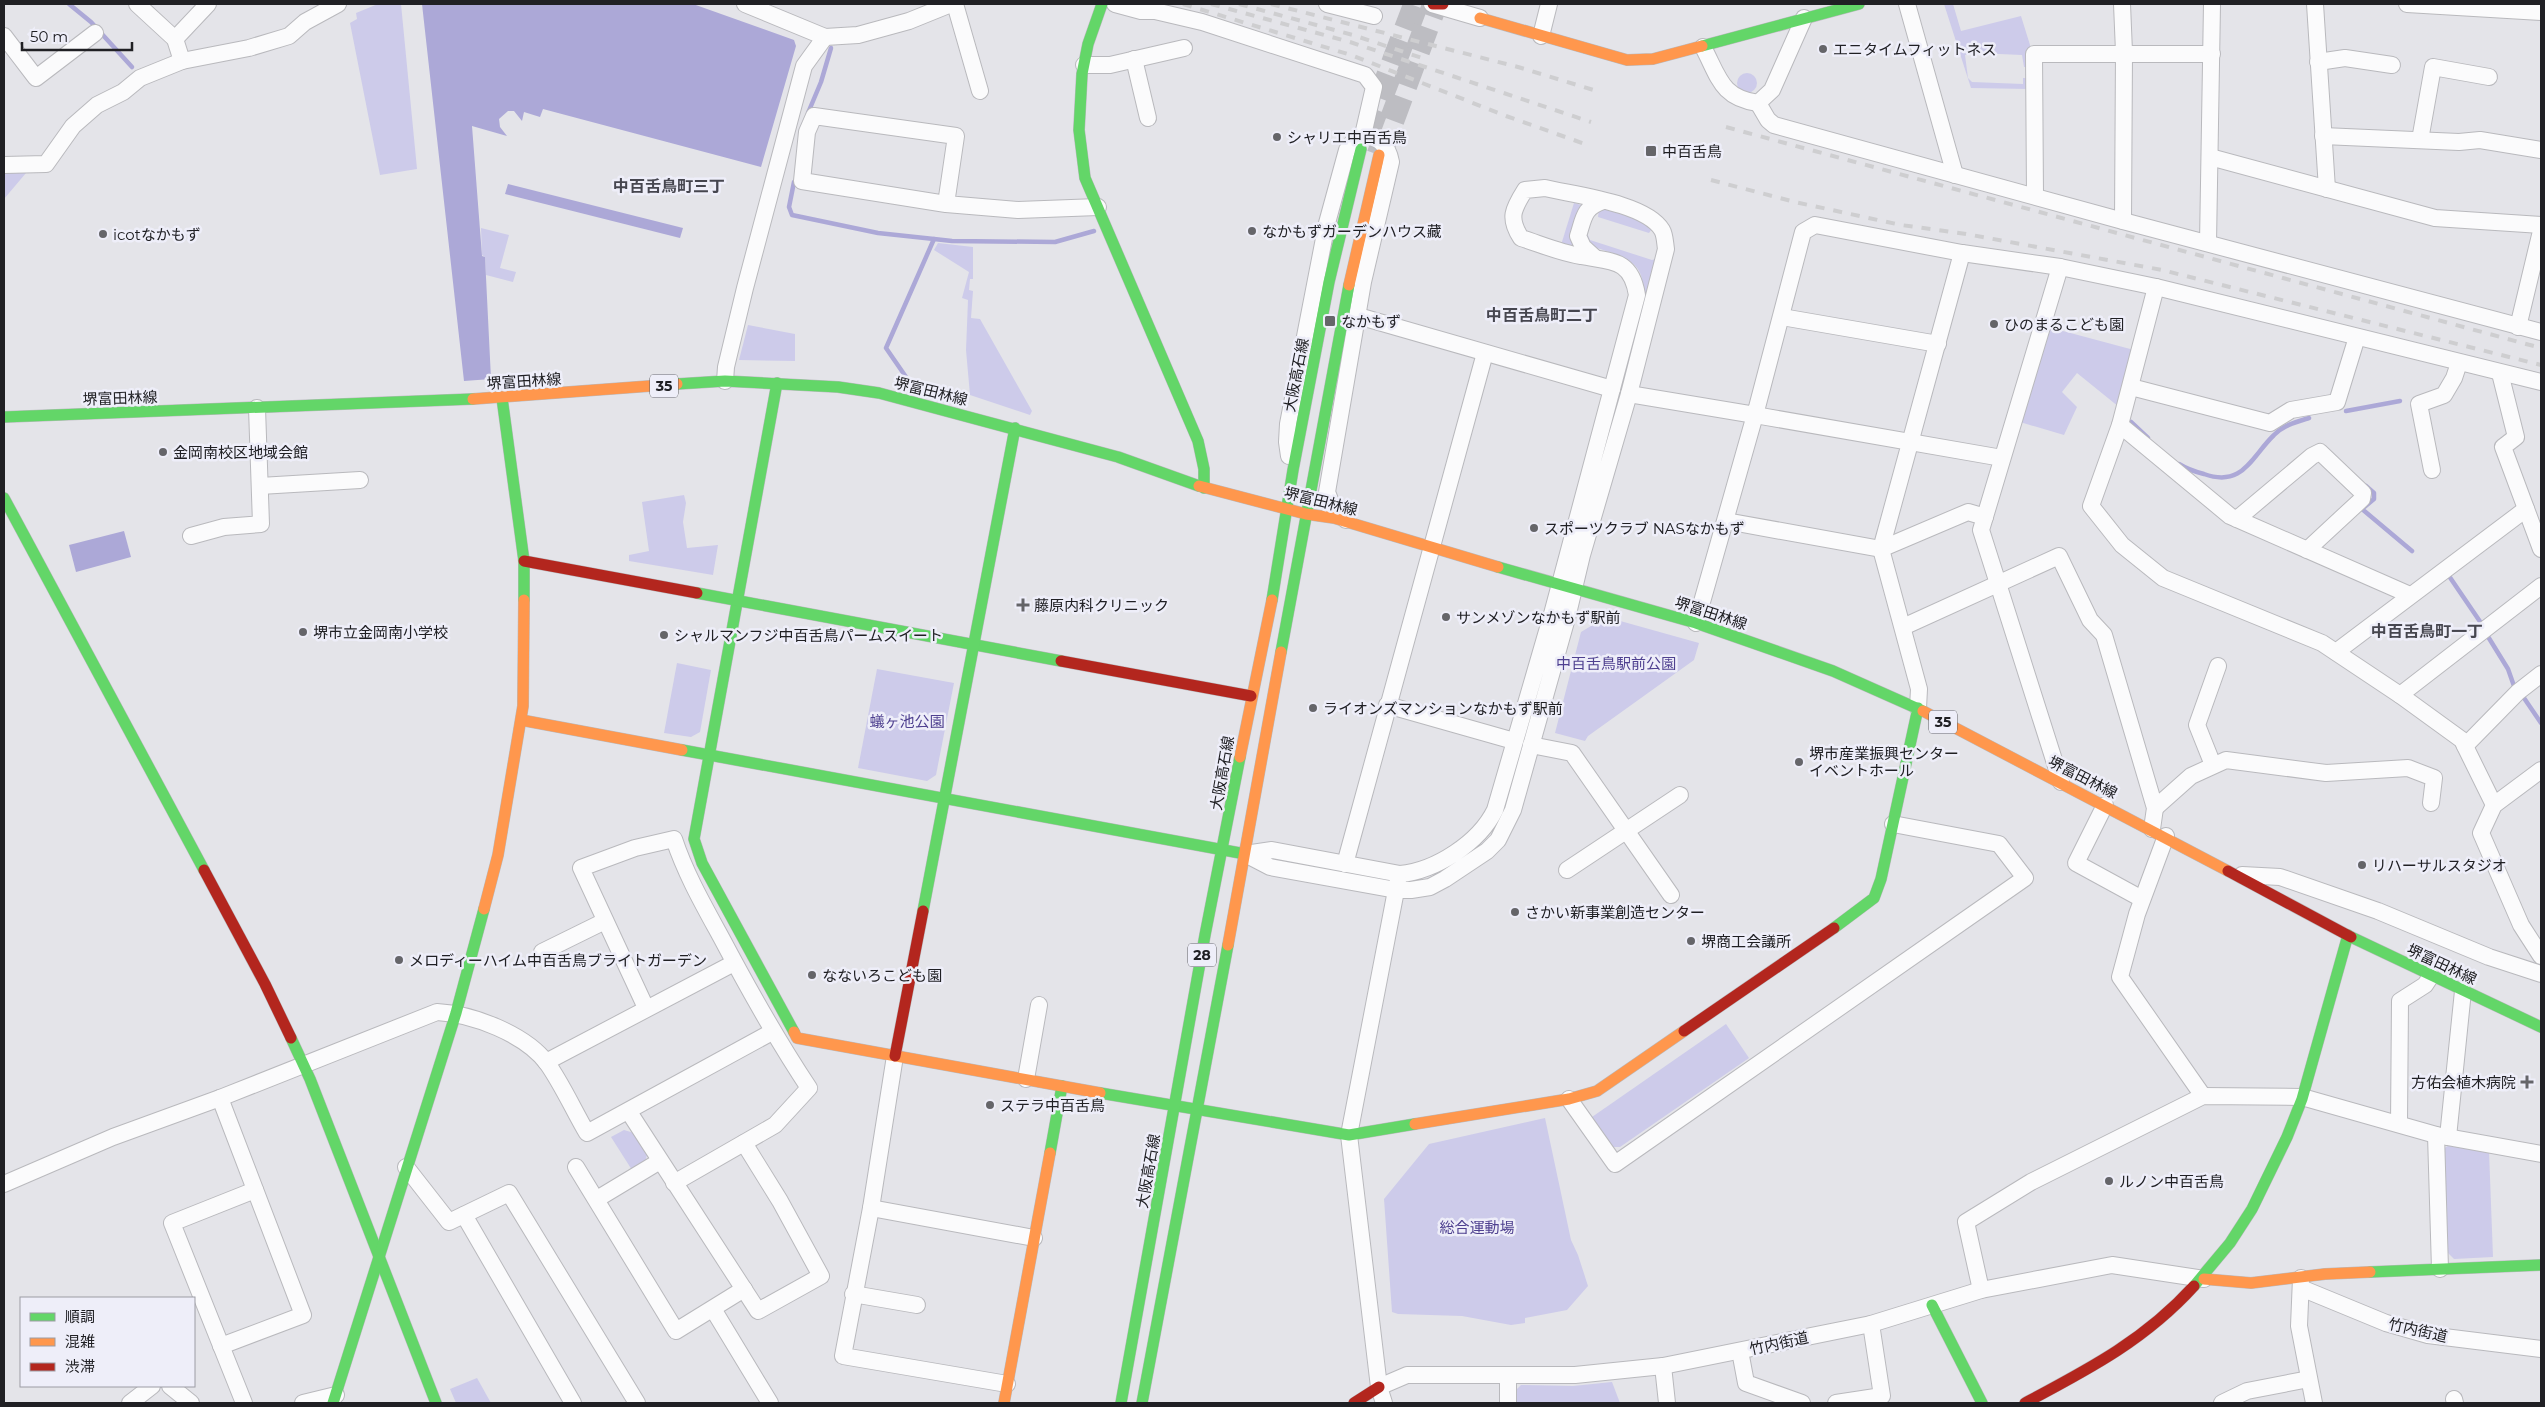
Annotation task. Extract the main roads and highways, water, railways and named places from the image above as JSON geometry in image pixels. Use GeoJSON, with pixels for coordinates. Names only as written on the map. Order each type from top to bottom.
{"type":"FeatureCollection","features":[{"type":"Feature","properties":{"kind":"waterway"},"geometry":{"type":"LineString","coordinates":[[69,4],[91,22],[132,67]]}},
{"type":"Feature","properties":{"kind":"waterway"},"geometry":{"type":"LineString","coordinates":[[808,113],[821,82],[831,48]]}},
{"type":"Feature","properties":{"kind":"waterway"},"geometry":{"type":"LineString","coordinates":[[794,182],[789,207],[792,215],[878,233],[934,239],[886,348],[906,377]]}},
{"type":"Feature","properties":{"kind":"waterway"},"geometry":{"type":"LineString","coordinates":[[934,239],[952,241],[1055,242],[1094,231]]}},
{"type":"Feature","properties":{"kind":"waterway"},"geometry":{"type":"LineString","coordinates":[[2346,411],[2400,401]]}},
{"type":"Feature","properties":{"kind":"waterway"},"geometry":{"type":"LineString","coordinates":[[2179,464],[2188,469],[2217,477],[2228,477],[2237,474],[2252,461],[2278,432],[2290,424],[2309,418]]}},
{"type":"Feature","properties":{"kind":"waterway"},"geometry":{"type":"LineString","coordinates":[[2131,422],[2148,438]]}},
{"type":"Feature","properties":{"kind":"waterway"},"geometry":{"type":"LineString","coordinates":[[2366,486],[2374,493],[2374,499],[2362,509],[2412,551]]}},
{"type":"Feature","properties":{"kind":"waterway"},"geometry":{"type":"LineString","coordinates":[[2449,576],[2481,623]]}},
{"type":"Feature","properties":{"kind":"waterway"},"geometry":{"type":"LineString","coordinates":[[2487,635],[2508,669],[2514,686]]}},
{"type":"Feature","properties":{"kind":"waterway"},"geometry":{"type":"LineString","coordinates":[[2524,698],[2541,723]]}},
{"type":"Feature","properties":{"kind":"tunnel"},"geometry":{"type":"LineString","coordinates":[[1367,133],[1416,4]]}},
{"type":"Feature","properties":{"kind":"tunnel"},"geometry":{"type":"LineString","coordinates":[[1379,155],[1435,4]]}},
{"type":"Feature","properties":{"kind":"railway"},"geometry":{"type":"LineString","coordinates":[[1183,4],[1351,55],[1506,116],[1585,144]]}},
{"type":"Feature","properties":{"kind":"railway"},"geometry":{"type":"LineString","coordinates":[[1211,4],[1350,42],[1591,122]]}},
{"type":"Feature","properties":{"kind":"railway"},"geometry":{"type":"LineString","coordinates":[[1239,4],[1353,35],[1428,60]]}},
{"type":"Feature","properties":{"kind":"railway"},"geometry":{"type":"LineString","coordinates":[[1271,4],[1518,67],[1600,92]]}},
{"type":"Feature","properties":{"kind":"railway"},"geometry":{"type":"LineString","coordinates":[[1726,127],[2541,348]]}},
{"type":"Feature","properties":{"kind":"railway"},"geometry":{"type":"LineString","coordinates":[[1711,180],[1795,202],[1901,225],[1966,234],[2162,270],[2541,365]]}},
{"type":"Feature","properties":{"kind":"place","name":"エニタイムフィットネス"},"geometry":{"type":"Point","coordinates":[1823,49]}},
{"type":"Feature","properties":{"kind":"place","name":"シャリエ中百舌鳥"},"geometry":{"type":"Point","coordinates":[1277,137]}},
{"type":"Feature","properties":{"kind":"place","name":"中百舌鳥"},"geometry":{"type":"Point","coordinates":[1651,151]}},
{"type":"Feature","properties":{"kind":"place","name":"なかもずガーデンハウス藏"},"geometry":{"type":"Point","coordinates":[1252,231]}},
{"type":"Feature","properties":{"kind":"place","name":"icotなかもず"},"geometry":{"type":"Point","coordinates":[103,234]}},
{"type":"Feature","properties":{"kind":"place","name":"なかもず"},"geometry":{"type":"Point","coordinates":[1330,321]}},
{"type":"Feature","properties":{"kind":"place","name":"ひのまるこども園"},"geometry":{"type":"Point","coordinates":[1994,324]}},
{"type":"Feature","properties":{"kind":"place","name":"金岡南校区地域会館"},"geometry":{"type":"Point","coordinates":[163,452]}},
{"type":"Feature","properties":{"kind":"place","name":"スポーツクラブ NASなかもず"},"geometry":{"type":"Point","coordinates":[1534,528]}},
{"type":"Feature","properties":{"kind":"place","name":"藤原内科クリニック"},"geometry":{"type":"Point","coordinates":[1023,605]}},
{"type":"Feature","properties":{"kind":"place","name":"サンメゾンなかもず駅前"},"geometry":{"type":"Point","coordinates":[1446,617]}},
{"type":"Feature","properties":{"kind":"place","name":"堺市立金岡南小学校"},"geometry":{"type":"Point","coordinates":[303,632]}},
{"type":"Feature","properties":{"kind":"place","name":"シャルマンフジ中百舌鳥パームスイート"},"geometry":{"type":"Point","coordinates":[664,635]}},
{"type":"Feature","properties":{"kind":"place","name":"ライオンズマンションなかもず駅前"},"geometry":{"type":"Point","coordinates":[1313,708]}},
{"type":"Feature","properties":{"kind":"place","name":"堺市産業振興センター イベントホール"},"geometry":{"type":"Point","coordinates":[1799,762]}},
{"type":"Feature","properties":{"kind":"place","name":"リハーサルスタジオ"},"geometry":{"type":"Point","coordinates":[2362,865]}},
{"type":"Feature","properties":{"kind":"place","name":"さかい新事業創造センター"},"geometry":{"type":"Point","coordinates":[1515,912]}},
{"type":"Feature","properties":{"kind":"place","name":"堺商工会議所"},"geometry":{"type":"Point","coordinates":[1691,941]}},
{"type":"Feature","properties":{"kind":"place","name":"メロディーハイム中百舌鳥ブライトガーデン"},"geometry":{"type":"Point","coordinates":[399,960]}},
{"type":"Feature","properties":{"kind":"place","name":"なないろこども園"},"geometry":{"type":"Point","coordinates":[812,975]}},
{"type":"Feature","properties":{"kind":"place","name":"方佑会植木病院"},"geometry":{"type":"Point","coordinates":[2527,1082]}},
{"type":"Feature","properties":{"kind":"place","name":"ステラ中百舌鳥"},"geometry":{"type":"Point","coordinates":[990,1105]}},
{"type":"Feature","properties":{"kind":"place","name":"ルノン中百舌鳥"},"geometry":{"type":"Point","coordinates":[2109,1181]}},
{"type":"Feature","properties":{"kind":"district","name":"中百舌鳥町三丁"},"geometry":{"type":"Point","coordinates":[669,186]}},
{"type":"Feature","properties":{"kind":"district","name":"中百舌鳥町二丁"},"geometry":{"type":"Point","coordinates":[1542,315]}},
{"type":"Feature","properties":{"kind":"district","name":"中百舌鳥町一丁"},"geometry":{"type":"Point","coordinates":[2427,631]}},
{"type":"Feature","properties":{"kind":"park label","name":"中百舌鳥駅前公園"},"geometry":{"type":"Point","coordinates":[1616,663]}},
{"type":"Feature","properties":{"kind":"park label","name":"蟻ヶ池公園"},"geometry":{"type":"Point","coordinates":[907,721]}},
{"type":"Feature","properties":{"kind":"park label","name":"総合運動場"},"geometry":{"type":"Point","coordinates":[1477,1227]}}]}
